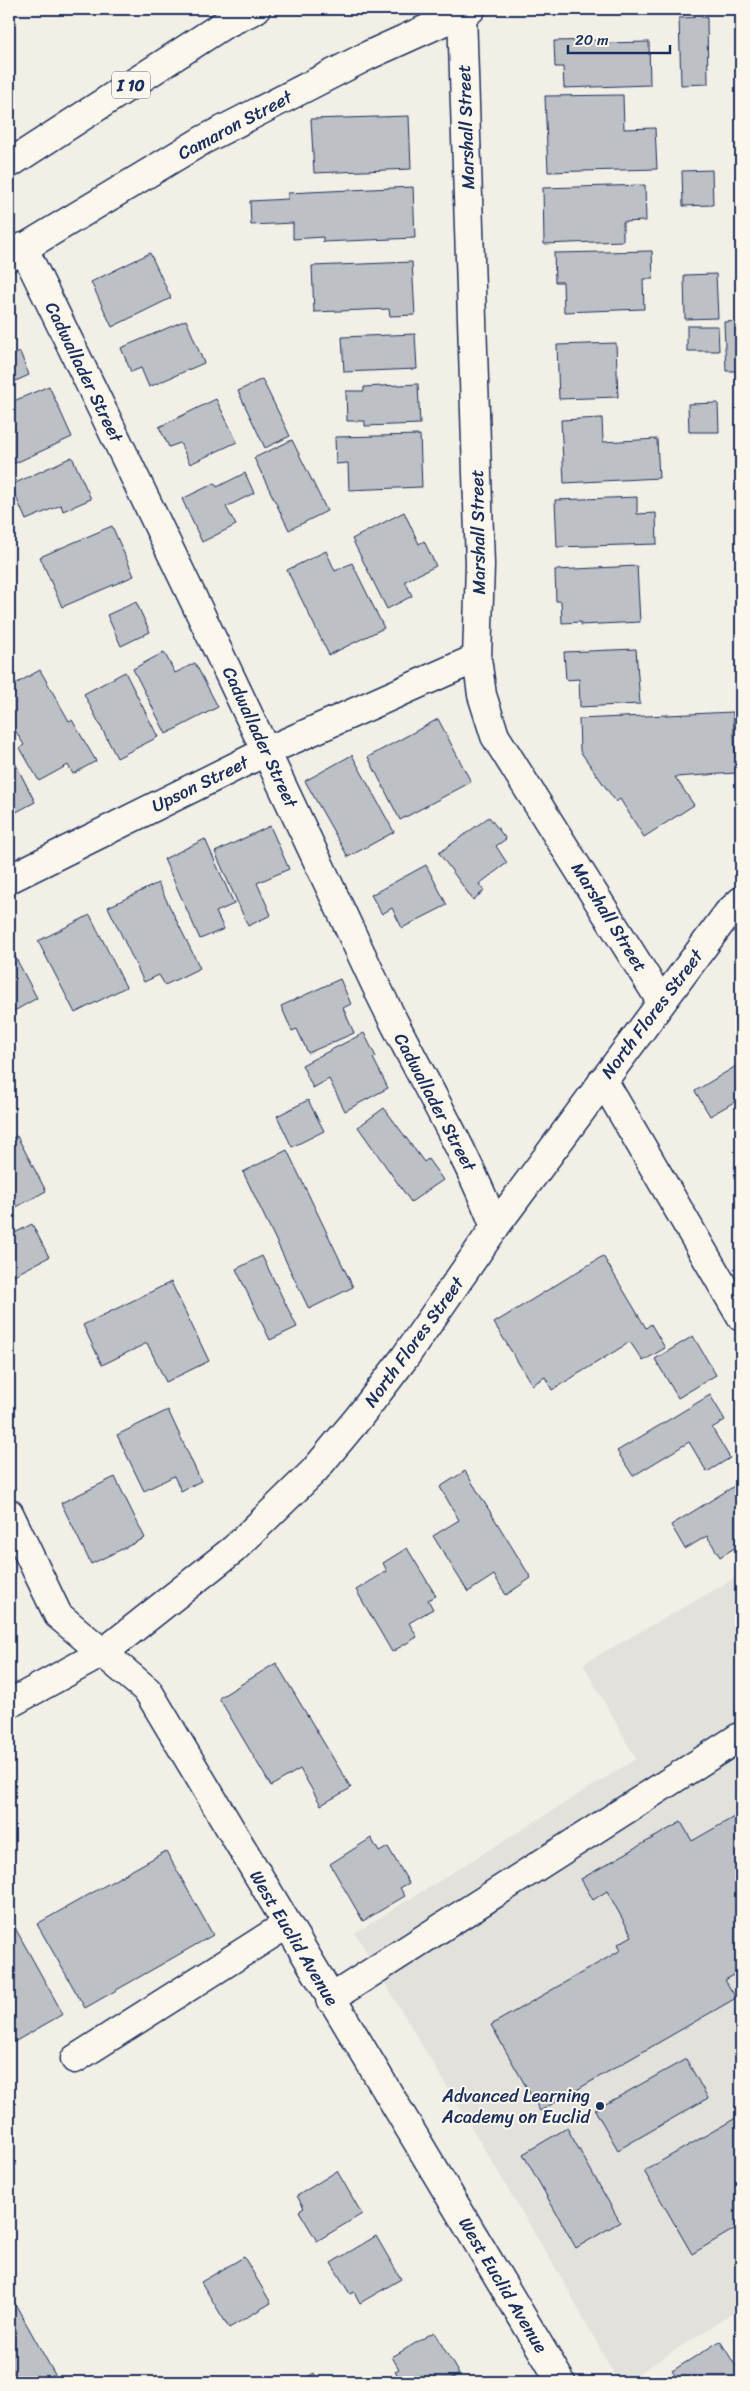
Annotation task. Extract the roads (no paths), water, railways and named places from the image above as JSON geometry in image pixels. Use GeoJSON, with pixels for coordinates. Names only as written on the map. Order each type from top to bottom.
{"type":"FeatureCollection","features":[{"type":"Feature","properties":{"kind":"main road","name":"I 10"},"geometry":{"type":"LineString","coordinates":[[9,164],[223,25],[256,9]]}},
{"type":"Feature","properties":{"kind":"main road","name":"Camaron Street"},"geometry":{"type":"LineString","coordinates":[[16,252],[203,140],[369,55],[466,11]]}},
{"type":"Feature","properties":{"kind":"main road","name":"Marshall Street"},"geometry":{"type":"LineString","coordinates":[[466,11],[480,565],[477,658],[482,695],[495,736],[661,1001]]}},
{"type":"Feature","properties":{"kind":"main road","name":"Cadwallader Street"},"geometry":{"type":"LineString","coordinates":[[16,252],[268,751],[396,1028],[478,1183],[495,1227]]}},
{"type":"Feature","properties":{"kind":"main road","name":"Upson Street"},"geometry":{"type":"LineString","coordinates":[[9,879],[268,751],[477,658]]}},
{"type":"Feature","properties":{"kind":"main road","name":"North Flores Street"},"geometry":{"type":"LineString","coordinates":[[9,1704],[104,1652],[234,1549],[314,1471],[359,1417],[399,1364],[495,1227],[661,1001],[728,914],[741,901]]}},
{"type":"Feature","properties":{"kind":"main road"},"geometry":{"type":"LineString","coordinates":[[603,1080],[741,1317]]}},
{"type":"Feature","properties":{"kind":"main road","name":"West Euclid Avenue"},"geometry":{"type":"LineString","coordinates":[[9,1514],[58,1615],[148,1690],[330,1999],[561,2382]]}},
{"type":"Feature","properties":{"kind":"main road"},"geometry":{"type":"LineString","coordinates":[[330,1999],[741,1736]]}},
{"type":"Feature","properties":{"kind":"main road"},"geometry":{"type":"LineString","coordinates":[[75,2059],[286,1925]]}},
{"type":"Feature","properties":{"kind":"place","name":"Advanced Learning Academy on Euclid"},"geometry":{"type":"Point","coordinates":[600,2106]}}]}
